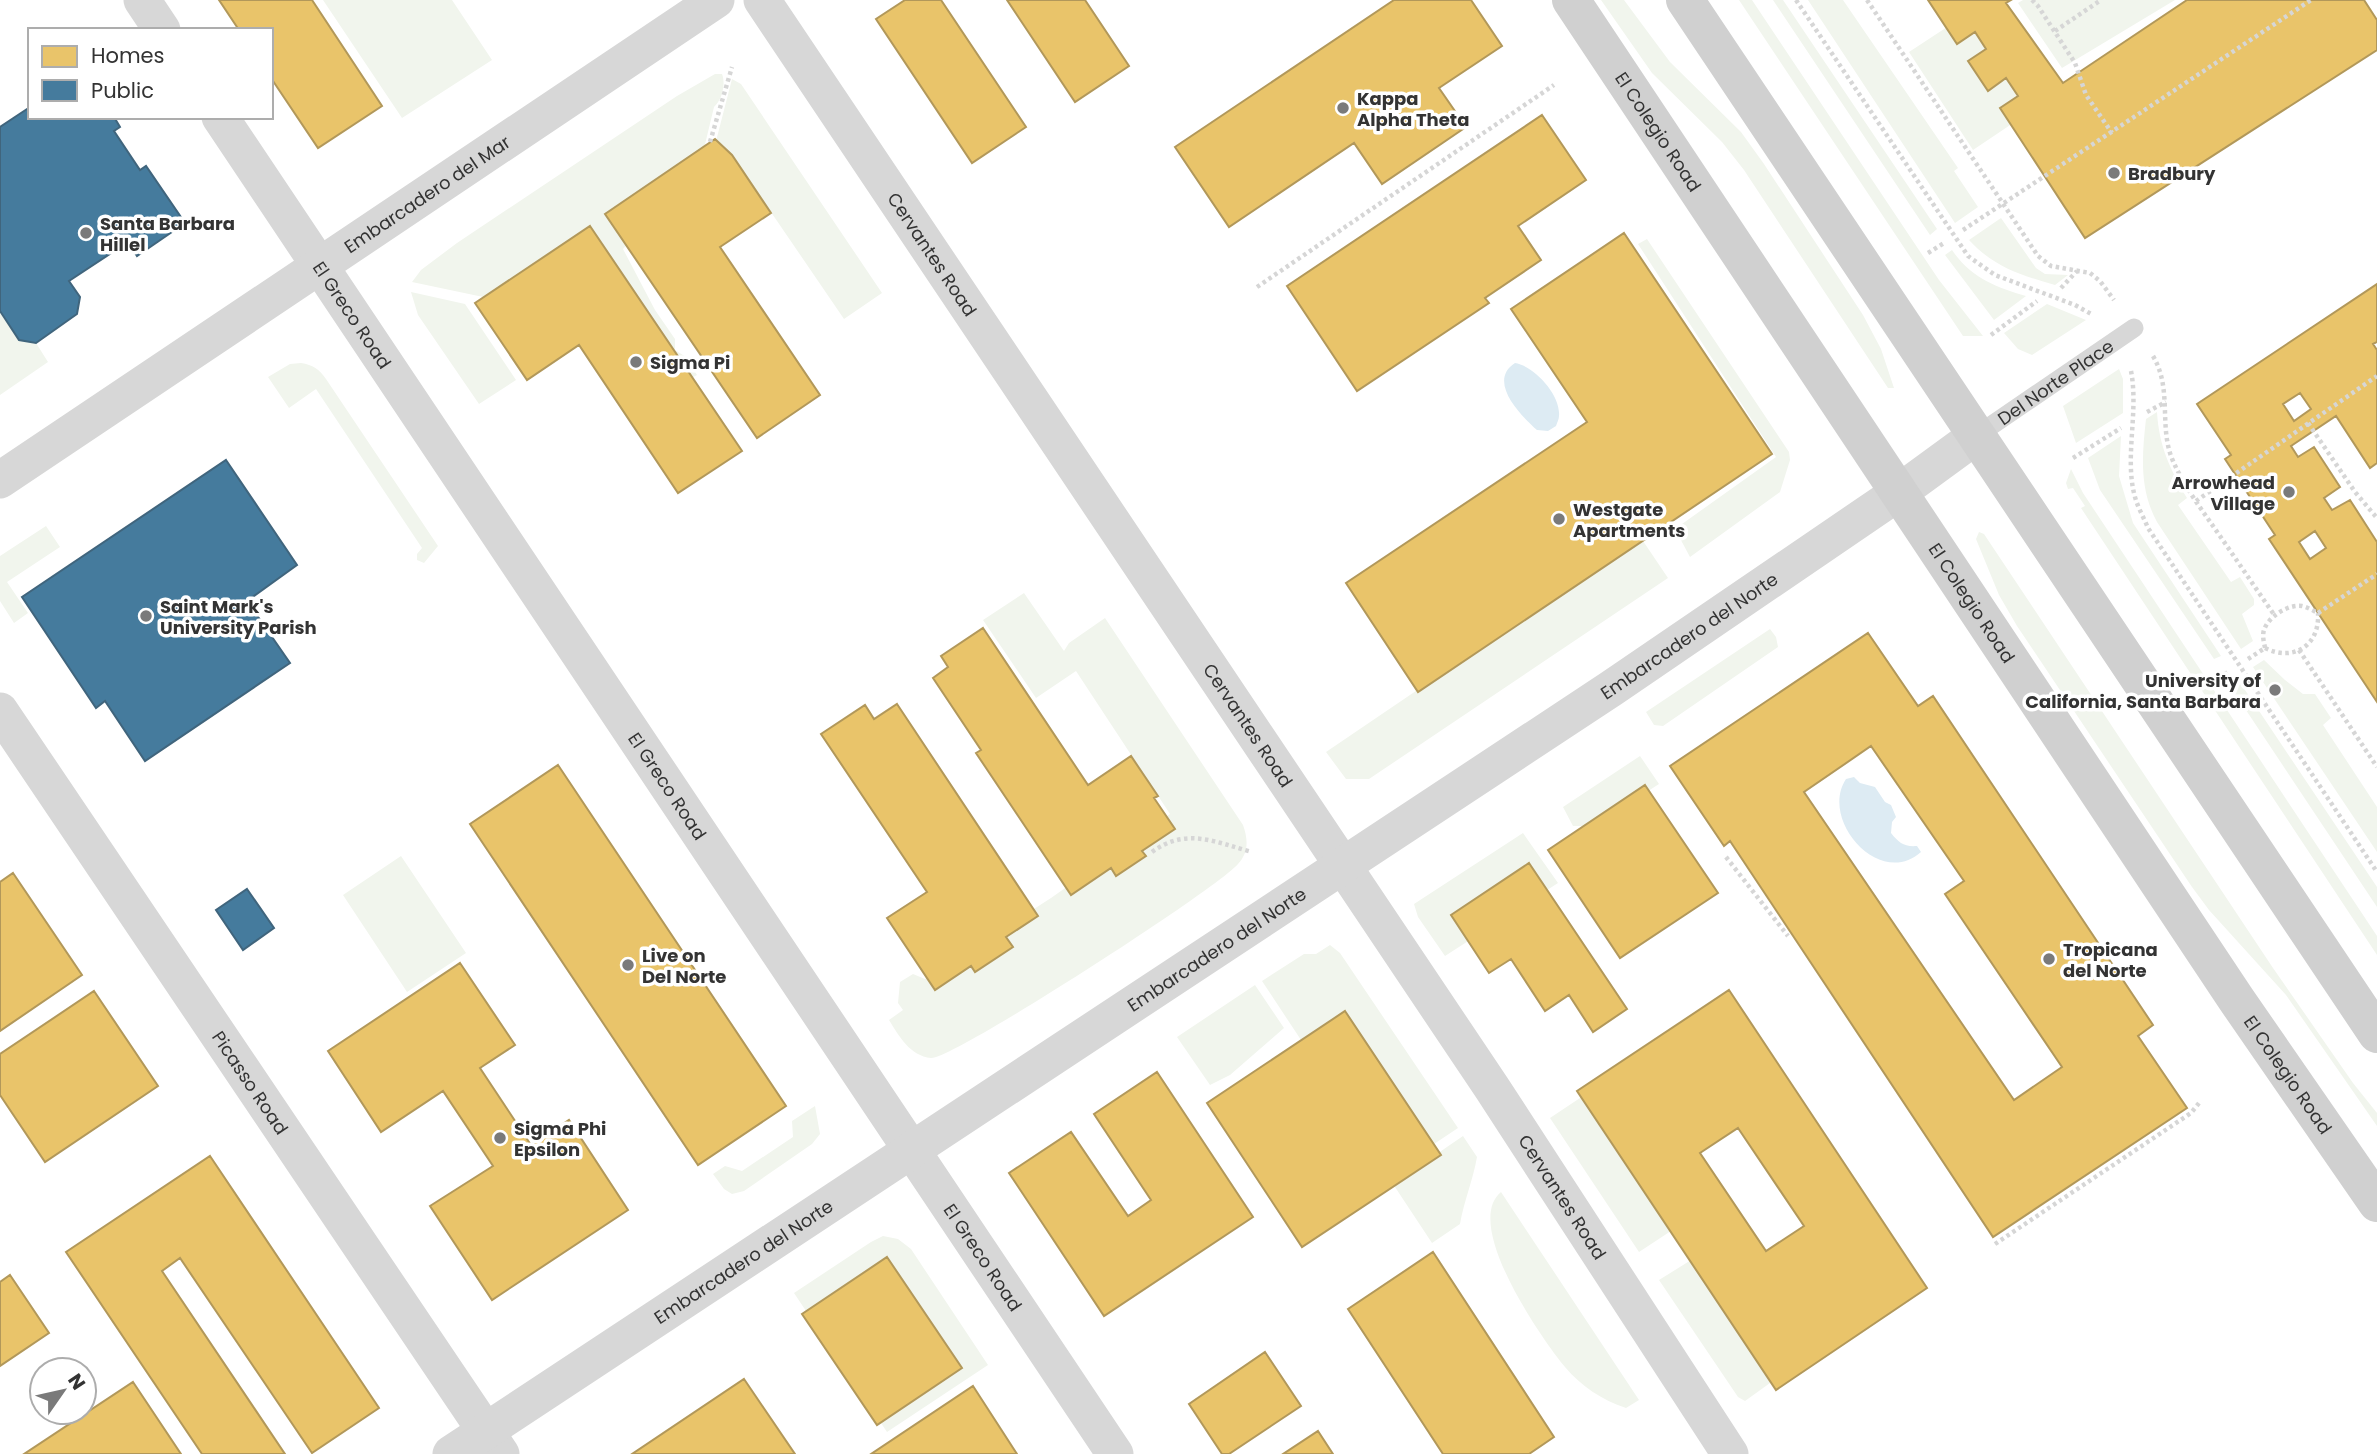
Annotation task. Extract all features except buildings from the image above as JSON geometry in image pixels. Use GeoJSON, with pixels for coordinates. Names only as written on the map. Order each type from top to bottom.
{"type":"FeatureCollection","features":[{"type":"Feature","properties":{"kind":"main road","name":"El Colegio Road"},"geometry":{"type":"LineString","coordinates":[[1571,0],[1898,493],[2377,1203]]}},
{"type":"Feature","properties":{"kind":"main road"},"geometry":{"type":"LineString","coordinates":[[1685,0],[2377,1034]]}},
{"type":"Feature","properties":{"kind":"street"},"geometry":{"type":"LineString","coordinates":[[142,0],[161,28]]}},
{"type":"Feature","properties":{"kind":"street","name":"Embarcadero del Mar"},"geometry":{"type":"LineString","coordinates":[[0,480],[716,0]]}},
{"type":"Feature","properties":{"kind":"street","name":"Cervantes Road"},"geometry":{"type":"LineString","coordinates":[[762,0],[1492,1088],[1730,1454]]}},
{"type":"Feature","properties":{"kind":"street","name":"El Greco Road"},"geometry":{"type":"LineString","coordinates":[[221,119],[1115,1454]]}},
{"type":"Feature","properties":{"kind":"street","name":"Embarcadero del Norte"},"geometry":{"type":"LineString","coordinates":[[451,1454],[493,1442],[911,1152],[1612,688],[1898,493],[1976,436]]}},
{"type":"Feature","properties":{"kind":"street","name":"Picasso Road"},"geometry":{"type":"LineString","coordinates":[[0,711],[493,1442]]}},
{"type":"Feature","properties":{"kind":"lane","name":"Del Norte Place"},"geometry":{"type":"LineString","coordinates":[[1976,436],[2134,328]]}},
{"type":"Feature","properties":{"kind":"path"},"geometry":{"type":"LineString","coordinates":[[1796,0],[1968,256],[1995,275],[2093,314],[2115,340],[2132,372],[2135,419],[2132,469],[2135,497],[2148,528],[2377,872]]}},
{"type":"Feature","properties":{"kind":"path"},"geometry":{"type":"LineString","coordinates":[[2032,0],[2075,63],[2087,95],[2112,133]]}},
{"type":"Feature","properties":{"kind":"path"},"geometry":{"type":"LineString","coordinates":[[2055,31],[2101,0]]}},
{"type":"Feature","properties":{"kind":"path"},"geometry":{"type":"LineString","coordinates":[[1963,230],[2311,0]]}},
{"type":"Feature","properties":{"kind":"path"},"geometry":{"type":"LineString","coordinates":[[1870,1],[2038,256],[2051,266],[2090,273],[2100,281],[2114,300]]}},
{"type":"Feature","properties":{"kind":"path"},"geometry":{"type":"LineString","coordinates":[[710,142],[732,67]]}},
{"type":"Feature","properties":{"kind":"path"},"geometry":{"type":"LineString","coordinates":[[1257,287],[1553,85]]}},
{"type":"Feature","properties":{"kind":"path"},"geometry":{"type":"LineString","coordinates":[[1928,253],[1944,243]]}},
{"type":"Feature","properties":{"kind":"path"},"geometry":{"type":"LineString","coordinates":[[2061,288],[2077,271]]}},
{"type":"Feature","properties":{"kind":"path"},"geometry":{"type":"LineString","coordinates":[[1991,335],[2037,302]]}},
{"type":"Feature","properties":{"kind":"path"},"geometry":{"type":"LineString","coordinates":[[2149,351],[2158,366],[2165,392],[2167,441],[2173,461],[2196,501],[2275,616]]}},
{"type":"Feature","properties":{"kind":"path"},"geometry":{"type":"LineString","coordinates":[[2196,501],[2377,376]]}},
{"type":"Feature","properties":{"kind":"path"},"geometry":{"type":"LineString","coordinates":[[2147,412],[2166,402]]}},
{"type":"Feature","properties":{"kind":"path"},"geometry":{"type":"LineString","coordinates":[[2308,422],[2355,492],[2377,518]]}},
{"type":"Feature","properties":{"kind":"path"},"geometry":{"type":"LineString","coordinates":[[2073,458],[2121,428]]}},
{"type":"Feature","properties":{"kind":"path"},"geometry":{"type":"LineString","coordinates":[[2318,614],[2377,574]]}},
{"type":"Feature","properties":{"kind":"path"},"geometry":{"type":"LineString","coordinates":[[2265,648],[2262,635],[2265,626],[2275,616],[2287,609],[2302,606],[2318,614]]}},
{"type":"Feature","properties":{"kind":"path"},"geometry":{"type":"LineString","coordinates":[[2265,648],[2284,654],[2299,650],[2314,639],[2319,628],[2318,614]]}},
{"type":"Feature","properties":{"kind":"path"},"geometry":{"type":"LineString","coordinates":[[2248,659],[2265,648]]}},
{"type":"Feature","properties":{"kind":"path"},"geometry":{"type":"LineString","coordinates":[[2299,650],[2377,767]]}},
{"type":"Feature","properties":{"kind":"path"},"geometry":{"type":"LineString","coordinates":[[2213,682],[2228,672]]}},
{"type":"Feature","properties":{"kind":"path"},"geometry":{"type":"LineString","coordinates":[[1152,852],[1166,843],[1188,837],[1252,852]]}},
{"type":"Feature","properties":{"kind":"path"},"geometry":{"type":"LineString","coordinates":[[1726,857],[1788,936]]}},
{"type":"Feature","properties":{"kind":"path"},"geometry":{"type":"LineString","coordinates":[[1995,1244],[2191,1113],[2199,1103]]}},
{"type":"Feature","properties":{"kind":"shaded area"},"geometry":{"type":"Polygon","coordinates":[[[323,0],[452,0],[492,60],[402,118],[323,0]]]}},
{"type":"Feature","properties":{"kind":"shaded area"},"geometry":{"type":"Polygon","coordinates":[[[1601,0],[1624,0],[1670,62],[1741,132],[1863,315],[1881,349],[1894,388],[1888,388],[1744,170],[1722,142],[1652,73],[1601,0]]]}},
{"type":"Feature","properties":{"kind":"shaded area"},"geometry":{"type":"Polygon","coordinates":[[[1739,0],[1752,0],[1939,280],[1983,336],[1963,336],[1739,0]]]}},
{"type":"Feature","properties":{"kind":"shaded area"},"geometry":{"type":"Polygon","coordinates":[[[1773,0],[1783,0],[1937,229],[1930,235],[1773,0]]]}},
{"type":"Feature","properties":{"kind":"shaded area"},"geometry":{"type":"Polygon","coordinates":[[[1808,0],[1843,0],[1958,168],[1954,171],[1978,207],[1955,223],[1808,0]]]}},
{"type":"Feature","properties":{"kind":"shaded area"},"geometry":{"type":"Polygon","coordinates":[[[2023,0],[2175,0],[2062,68],[2018,3],[2023,0]]]}},
{"type":"Feature","properties":{"kind":"shaded area"},"geometry":{"type":"Polygon","coordinates":[[[1970,12],[2034,109],[1973,150],[1909,52],[1970,12]]]}},
{"type":"Feature","properties":{"kind":"shaded area"},"geometry":{"type":"Polygon","coordinates":[[[715,74],[722,74],[723,87],[714,107],[701,161],[623,249],[655,310],[675,339],[675,350],[686,357],[697,375],[679,385],[488,298],[412,282],[421,270],[457,243],[677,96],[715,74]]]}},
{"type":"Feature","properties":{"kind":"shaded area"},"geometry":{"type":"Polygon","coordinates":[[[732,79],[741,84],[882,293],[844,319],[732,155],[715,145],[732,79]]]}},
{"type":"Feature","properties":{"kind":"shaded area"},"geometry":{"type":"Polygon","coordinates":[[[2001,218],[2036,268],[2045,274],[2068,275],[2055,285],[2030,278],[1988,257],[1969,240],[2001,218]]]}},
{"type":"Feature","properties":{"kind":"shaded area"},"geometry":{"type":"Polygon","coordinates":[[[1647,239],[1789,452],[1790,460],[1780,492],[1690,557],[1675,529],[1776,457],[1638,244],[1647,239]]]}},
{"type":"Feature","properties":{"kind":"shaded area"},"geometry":{"type":"Polygon","coordinates":[[[1952,250],[1967,267],[1985,280],[2026,296],[1994,320],[1945,255],[1952,250]]]}},
{"type":"Feature","properties":{"kind":"shaded area"},"geometry":{"type":"Polygon","coordinates":[[[411,292],[465,304],[516,380],[479,404],[418,315],[411,292]]]}},
{"type":"Feature","properties":{"kind":"shaded area"},"geometry":{"type":"Polygon","coordinates":[[[2047,304],[2086,320],[2032,355],[2018,349],[2004,333],[2047,304]]]}},
{"type":"Feature","properties":{"kind":"shaded area"},"geometry":{"type":"Polygon","coordinates":[[[0,311],[19,340],[36,343],[48,362],[0,395],[0,311]]]}},
{"type":"Feature","properties":{"kind":"shaded area"},"geometry":{"type":"Polygon","coordinates":[[[301,363],[315,368],[323,376],[438,546],[424,563],[417,560],[417,554],[422,548],[316,389],[289,408],[268,377],[290,364],[301,363]]]}},
{"type":"Feature","properties":{"kind":"shaded area"},"geometry":{"type":"Polygon","coordinates":[[[1515,363],[1538,376],[1556,399],[1559,418],[1556,426],[1548,431],[1537,430],[1509,398],[1504,379],[1507,370],[1515,363]]]}},
{"type":"Feature","properties":{"kind":"shaded area"},"geometry":{"type":"Polygon","coordinates":[[[2119,369],[2123,379],[2123,413],[2076,443],[2063,406],[2119,369]]]}},
{"type":"Feature","properties":{"kind":"shaded area"},"geometry":{"type":"Polygon","coordinates":[[[2157,412],[2166,457],[2187,498],[2178,505],[2231,582],[2240,577],[2254,599],[2254,605],[2242,614],[2253,641],[2241,649],[2151,510],[2143,472],[2143,446],[2146,419],[2157,412]]]}},
{"type":"Feature","properties":{"kind":"shaded area"},"geometry":{"type":"Polygon","coordinates":[[[2121,436],[2119,476],[2133,523],[2221,656],[2214,659],[2100,490],[2088,458],[2121,436]]]}},
{"type":"Feature","properties":{"kind":"shaded area"},"geometry":{"type":"Polygon","coordinates":[[[2071,469],[2083,493],[2377,936],[2377,955],[2081,508],[2085,506],[2073,488],[2068,489],[2066,483],[2071,469]]]}},
{"type":"Feature","properties":{"kind":"shaded area"},"geometry":{"type":"Polygon","coordinates":[[[46,526],[60,547],[7,582],[28,613],[14,623],[0,601],[0,556],[46,526]]]}},
{"type":"Feature","properties":{"kind":"shaded area"},"geometry":{"type":"Polygon","coordinates":[[[1979,532],[1984,534],[2273,968],[2377,1113],[2377,1126],[2286,995],[2209,910],[2192,887],[2017,626],[1999,595],[1976,539],[1979,532]]]}},
{"type":"Feature","properties":{"kind":"shaded area"},"geometry":{"type":"Polygon","coordinates":[[[1641,538],[1668,578],[1369,779],[1346,779],[1326,752],[1641,538]]]}},
{"type":"Feature","properties":{"kind":"shaded area"},"geometry":{"type":"Polygon","coordinates":[[[1024,593],[1064,651],[1069,643],[1105,618],[1243,825],[1247,840],[1246,850],[1238,864],[1220,880],[1137,937],[985,1032],[931,1058],[911,1049],[889,1020],[903,1010],[898,1003],[900,982],[913,974],[925,979],[1051,898],[1170,814],[1076,671],[1036,698],[983,620],[1024,593]]]}},
{"type":"Feature","properties":{"kind":"shaded area"},"geometry":{"type":"Polygon","coordinates":[[[1770,629],[1776,637],[1778,647],[1663,726],[1654,725],[1646,712],[1770,629]]]}},
{"type":"Feature","properties":{"kind":"shaded area"},"geometry":{"type":"Polygon","coordinates":[[[2264,660],[2303,694],[2315,694],[2331,718],[2323,725],[2377,807],[2377,852],[2253,667],[2264,660]]]}},
{"type":"Feature","properties":{"kind":"shaded area"},"geometry":{"type":"Polygon","coordinates":[[[2237,678],[2377,887],[2377,907],[2228,683],[2237,678]]]}},
{"type":"Feature","properties":{"kind":"shaded area"},"geometry":{"type":"Polygon","coordinates":[[[1640,756],[1659,784],[1594,826],[1573,826],[1563,807],[1640,756]]]}},
{"type":"Feature","properties":{"kind":"shaded area"},"geometry":{"type":"Polygon","coordinates":[[[1854,777],[1860,783],[1875,787],[1885,802],[1891,805],[1896,817],[1892,822],[1891,833],[1899,842],[1917,846],[1921,852],[1905,861],[1888,862],[1872,856],[1858,845],[1847,830],[1841,813],[1840,795],[1846,779],[1854,777]]]}},
{"type":"Feature","properties":{"kind":"shaded area"},"geometry":{"type":"Polygon","coordinates":[[[1523,833],[1558,883],[1445,956],[1418,917],[1414,904],[1523,833]]]}},
{"type":"Feature","properties":{"kind":"shaded area"},"geometry":{"type":"Polygon","coordinates":[[[401,856],[466,953],[407,992],[343,895],[401,856]]]}},
{"type":"Feature","properties":{"kind":"shaded area"},"geometry":{"type":"Polygon","coordinates":[[[1330,945],[1340,953],[1458,1128],[1431,1146],[1303,1043],[1262,981],[1304,954],[1316,954],[1330,945]]]}},
{"type":"Feature","properties":{"kind":"shaded area"},"geometry":{"type":"Polygon","coordinates":[[[1255,985],[1284,1028],[1230,1075],[1210,1085],[1177,1037],[1255,985]]]}},
{"type":"Feature","properties":{"kind":"shaded area"},"geometry":{"type":"Polygon","coordinates":[[[1586,1094],[1677,1227],[1639,1252],[1550,1118],[1586,1094]]]}},
{"type":"Feature","properties":{"kind":"shaded area"},"geometry":{"type":"Polygon","coordinates":[[[815,1106],[820,1134],[812,1144],[744,1191],[732,1194],[724,1189],[713,1174],[725,1166],[742,1171],[793,1137],[792,1121],[815,1106]]]}},
{"type":"Feature","properties":{"kind":"shaded area"},"geometry":{"type":"Polygon","coordinates":[[[1463,1136],[1477,1157],[1460,1224],[1432,1243],[1393,1184],[1463,1136]]]}},
{"type":"Feature","properties":{"kind":"shaded area"},"geometry":{"type":"Polygon","coordinates":[[[1501,1192],[1639,1400],[1626,1408],[1593,1392],[1565,1367],[1539,1332],[1509,1281],[1491,1229],[1492,1208],[1501,1192]]]}},
{"type":"Feature","properties":{"kind":"shaded area"},"geometry":{"type":"Polygon","coordinates":[[[883,1236],[898,1239],[911,1249],[988,1365],[887,1432],[794,1293],[883,1236]]]}},
{"type":"Feature","properties":{"kind":"shaded area"},"geometry":{"type":"Polygon","coordinates":[[[1696,1257],[1777,1378],[1745,1401],[1738,1397],[1659,1280],[1696,1257]]]}},
{"type":"Feature","properties":{"kind":"place","name":"Kappa Alpha Theta"},"geometry":{"type":"Point","coordinates":[1343,108]}},
{"type":"Feature","properties":{"kind":"place","name":"Bradbury"},"geometry":{"type":"Point","coordinates":[2114,173]}},
{"type":"Feature","properties":{"kind":"place","name":"Santa Barbara Hillel"},"geometry":{"type":"Point","coordinates":[86,233]}},
{"type":"Feature","properties":{"kind":"place","name":"Sigma Pi"},"geometry":{"type":"Point","coordinates":[636,362]}},
{"type":"Feature","properties":{"kind":"place","name":"Arrowhead Village"},"geometry":{"type":"Point","coordinates":[2289,492]}},
{"type":"Feature","properties":{"kind":"place","name":"Westgate Apartments"},"geometry":{"type":"Point","coordinates":[1559,519]}},
{"type":"Feature","properties":{"kind":"place","name":"Saint Mark's University Parish"},"geometry":{"type":"Point","coordinates":[146,616]}},
{"type":"Feature","properties":{"kind":"place","name":"University of California, Santa Barbara"},"geometry":{"type":"Point","coordinates":[2275,690]}},
{"type":"Feature","properties":{"kind":"place","name":"Tropicana del Norte"},"geometry":{"type":"Point","coordinates":[2049,959]}},
{"type":"Feature","properties":{"kind":"place","name":"Live on Del Norte"},"geometry":{"type":"Point","coordinates":[628,965]}},
{"type":"Feature","properties":{"kind":"place","name":"Sigma Phi Epsilon"},"geometry":{"type":"Point","coordinates":[500,1138]}}]}
